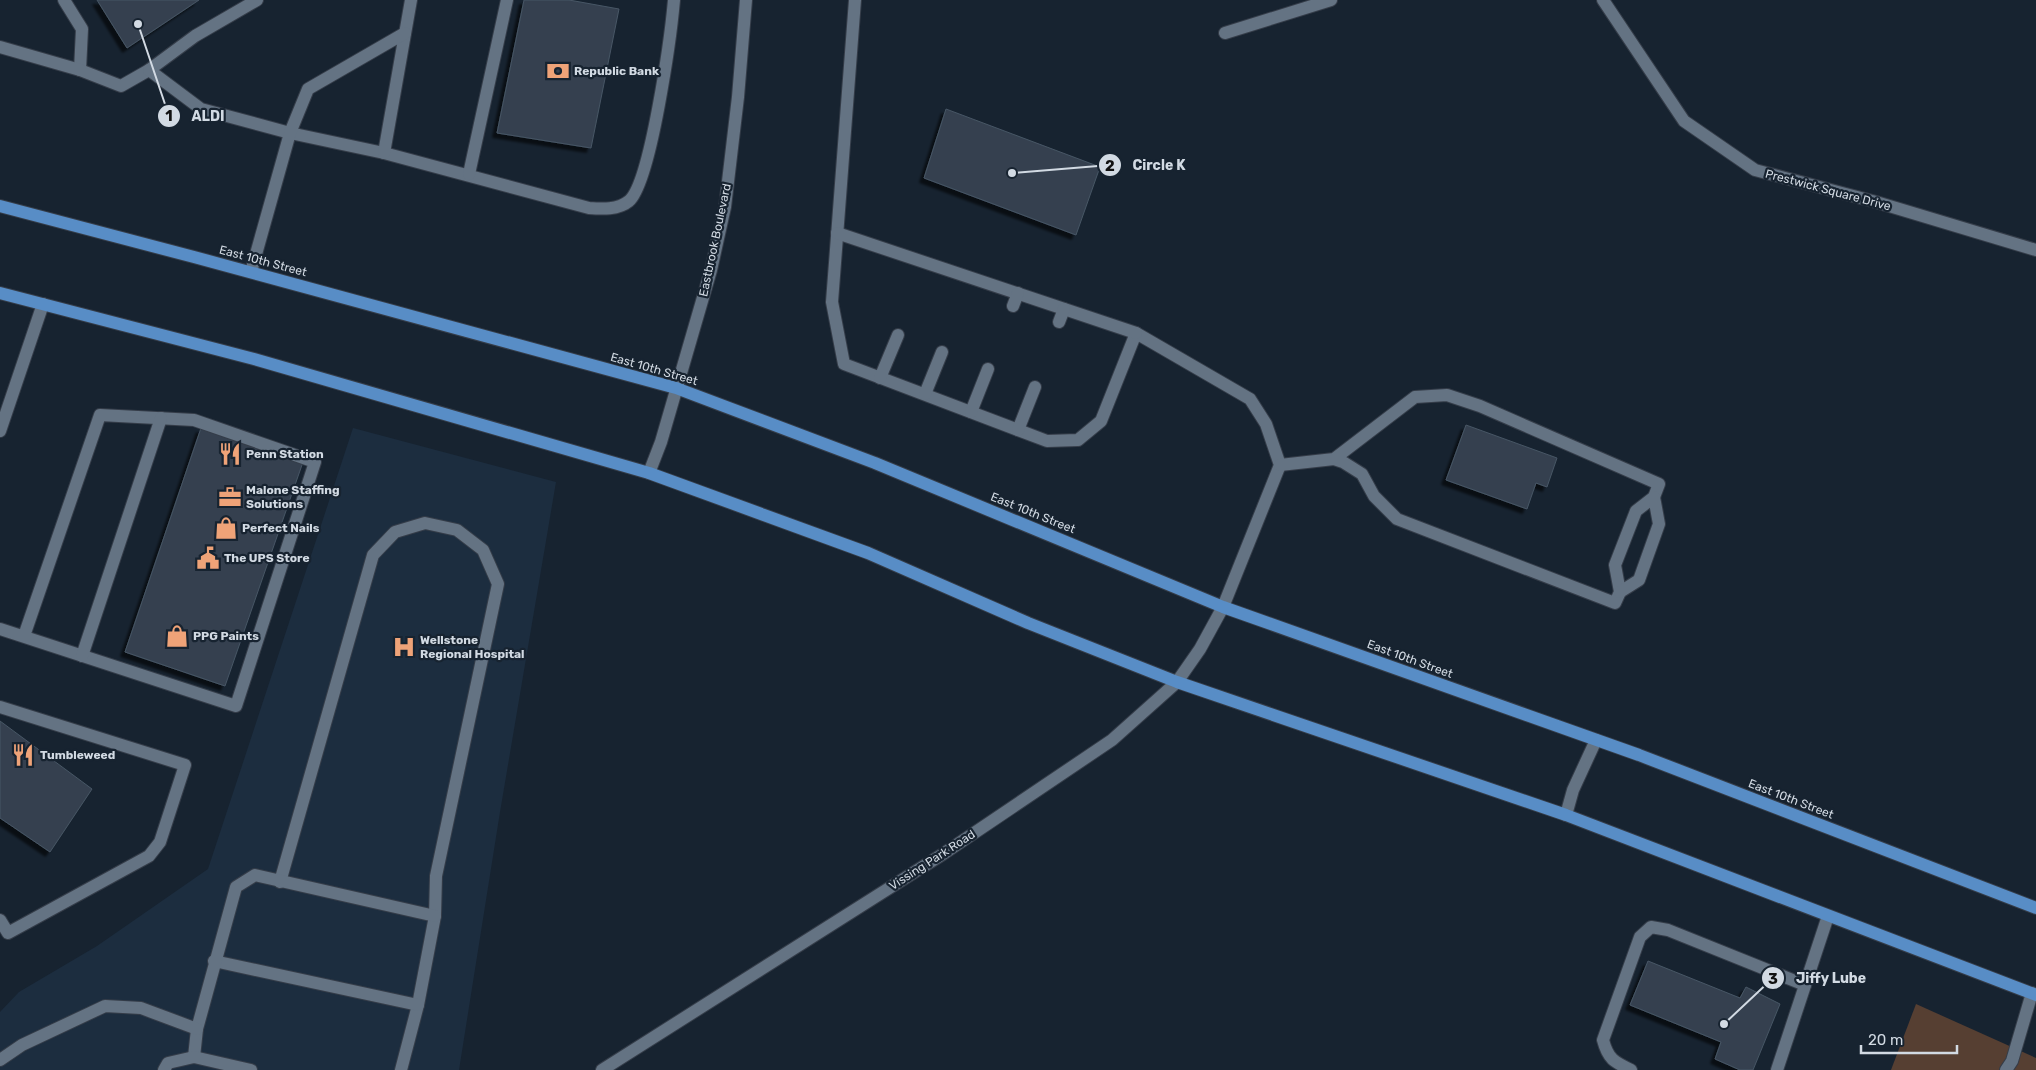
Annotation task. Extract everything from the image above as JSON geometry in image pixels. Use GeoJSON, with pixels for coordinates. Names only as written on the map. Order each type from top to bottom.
{"type":"FeatureCollection","features":[{"type":"Feature","properties":{"kind":"main road","name":"East 10th Street"},"geometry":{"type":"LineString","coordinates":[[0,206],[251,272],[676,388],[875,463],[1223,607],[1596,740],[2036,908]]}},
{"type":"Feature","properties":{"kind":"main road"},"geometry":{"type":"LineString","coordinates":[[0,293],[254,359],[649,473],[868,553],[1028,623],[1177,682],[1566,815],[2034,994]]}},
{"type":"Feature","properties":{"kind":"street"},"geometry":{"type":"LineString","coordinates":[[64,0],[82,29],[80,70]]}},
{"type":"Feature","properties":{"kind":"street"},"geometry":{"type":"LineString","coordinates":[[0,47],[80,70],[121,86],[148,70],[195,36],[257,0]]}},
{"type":"Feature","properties":{"kind":"street"},"geometry":{"type":"LineString","coordinates":[[384,153],[411,0]]}},
{"type":"Feature","properties":{"kind":"street"},"geometry":{"type":"LineString","coordinates":[[469,174],[507,0]]}},
{"type":"Feature","properties":{"kind":"street"},"geometry":{"type":"LineString","coordinates":[[148,70],[201,109],[290,133],[469,174],[589,208],[609,209],[629,201],[640,185],[650,147],[672,31],[674,0]]}},
{"type":"Feature","properties":{"kind":"street","name":"Eastbrook Boulevard"},"geometry":{"type":"LineString","coordinates":[[649,473],[661,442],[711,270],[725,206],[738,97],[746,0]]}},
{"type":"Feature","properties":{"kind":"street"},"geometry":{"type":"LineString","coordinates":[[855,0],[832,302],[844,364],[1047,441],[1078,440],[1101,421],[1136,333]]}},
{"type":"Feature","properties":{"kind":"street"},"geometry":{"type":"LineString","coordinates":[[1225,33],[1330,0]]}},
{"type":"Feature","properties":{"kind":"street","name":"Prestwick Square Drive"},"geometry":{"type":"LineString","coordinates":[[1603,0],[1684,121],[1755,170],[1876,202],[2036,250]]}},
{"type":"Feature","properties":{"kind":"street"},"geometry":{"type":"LineString","coordinates":[[251,272],[290,133],[308,89],[405,33]]}},
{"type":"Feature","properties":{"kind":"street"},"geometry":{"type":"LineString","coordinates":[[837,233],[923,268],[970,284],[1018,293],[1136,333],[1250,399],[1266,424],[1280,464],[1334,459],[1343,462],[1362,474],[1374,496],[1397,519],[1617,598]]}},
{"type":"Feature","properties":{"kind":"street"},"geometry":{"type":"LineString","coordinates":[[1013,306],[1018,293]]}},
{"type":"Feature","properties":{"kind":"street"},"geometry":{"type":"LineString","coordinates":[[0,431],[43,304]]}},
{"type":"Feature","properties":{"kind":"street"},"geometry":{"type":"LineString","coordinates":[[1059,322],[1064,309]]}},
{"type":"Feature","properties":{"kind":"street"},"geometry":{"type":"LineString","coordinates":[[880,378],[898,335]]}},
{"type":"Feature","properties":{"kind":"street"},"geometry":{"type":"LineString","coordinates":[[925,394],[942,352]]}},
{"type":"Feature","properties":{"kind":"street"},"geometry":{"type":"LineString","coordinates":[[971,412],[988,369]]}},
{"type":"Feature","properties":{"kind":"street"},"geometry":{"type":"LineString","coordinates":[[1018,430],[1035,387]]}},
{"type":"Feature","properties":{"kind":"street"},"geometry":{"type":"LineString","coordinates":[[1334,459],[1415,397],[1447,396],[1480,406],[1659,484],[1654,497],[1636,511],[1615,565],[1617,598]]}},
{"type":"Feature","properties":{"kind":"street"},"geometry":{"type":"LineString","coordinates":[[0,629],[236,706],[315,462],[194,420],[100,415],[24,636]]}},
{"type":"Feature","properties":{"kind":"street"},"geometry":{"type":"LineString","coordinates":[[82,656],[162,418]]}},
{"type":"Feature","properties":{"kind":"street","name":"Vissing Park Road"},"geometry":{"type":"LineString","coordinates":[[602,1070],[943,854],[1112,740],[1177,682],[1200,649],[1223,607],[1280,464]]}},
{"type":"Feature","properties":{"kind":"street"},"geometry":{"type":"LineString","coordinates":[[1617,598],[1639,580],[1659,524],[1654,497]]}},
{"type":"Feature","properties":{"kind":"street"},"geometry":{"type":"LineString","coordinates":[[280,882],[373,555],[394,532],[424,523],[457,530],[483,550],[498,584],[436,876],[434,916],[418,1005],[401,1070]]}},
{"type":"Feature","properties":{"kind":"street"},"geometry":{"type":"LineString","coordinates":[[0,707],[185,765],[160,842],[149,856],[8,933],[0,920]]}},
{"type":"Feature","properties":{"kind":"street"},"geometry":{"type":"LineString","coordinates":[[1566,815],[1573,790],[1596,740]]}},
{"type":"Feature","properties":{"kind":"street"},"geometry":{"type":"LineString","coordinates":[[194,1058],[197,1029],[214,961],[236,888],[255,875],[434,916]]}},
{"type":"Feature","properties":{"kind":"street"},"geometry":{"type":"LineString","coordinates":[[1777,1070],[1828,916]]}},
{"type":"Feature","properties":{"kind":"street"},"geometry":{"type":"LineString","coordinates":[[1631,1070],[1616,1063],[1607,1054],[1603,1040],[1640,937],[1651,927],[1668,930],[1805,985]]}},
{"type":"Feature","properties":{"kind":"street"},"geometry":{"type":"LineString","coordinates":[[214,961],[418,1005]]}},
{"type":"Feature","properties":{"kind":"street"},"geometry":{"type":"LineString","coordinates":[[2006,1070],[2012,1060],[2034,994]]}},
{"type":"Feature","properties":{"kind":"street"},"geometry":{"type":"LineString","coordinates":[[0,1060],[22,1045],[105,1006],[141,1008],[197,1029]]}},
{"type":"Feature","properties":{"kind":"street"},"geometry":{"type":"LineString","coordinates":[[164,1070],[168,1063],[194,1058],[252,1070]]}},
{"type":"Feature","properties":{"kind":"shaded area","name":"Wellstone Regional Hospital"},"geometry":{"type":"Polygon","coordinates":[[[353,428],[556,482],[500,812],[459,1070],[0,1070],[0,1012],[19,992],[97,946],[208,869],[353,428]]]}},
{"type":"Feature","properties":{"kind":"shaded area"},"geometry":{"type":"Polygon","coordinates":[[[1916,1004],[2036,1058],[2036,1070],[1891,1070],[1916,1004]]]}},
{"type":"Feature","properties":{"kind":"building"},"geometry":{"type":"Polygon","coordinates":[[[97,0],[199,0],[127,48],[97,0]]]}},
{"type":"Feature","properties":{"kind":"building","name":"Republic Bank"},"geometry":{"type":"Polygon","coordinates":[[[524,0],[569,0],[619,9],[591,148],[497,133],[524,0]]]}},
{"type":"Feature","properties":{"kind":"building"},"geometry":{"type":"Polygon","coordinates":[[[946,109],[1100,167],[1076,235],[924,178],[946,109]]]}},
{"type":"Feature","properties":{"kind":"building"},"geometry":{"type":"Polygon","coordinates":[[[1466,425],[1557,458],[1547,487],[1536,483],[1527,509],[1446,480],[1466,425]]]}},
{"type":"Feature","properties":{"kind":"building"},"geometry":{"type":"Polygon","coordinates":[[[201,428],[303,462],[225,686],[125,652],[201,428]]]}},
{"type":"Feature","properties":{"kind":"building","name":"Tumbleweed"},"geometry":{"type":"Polygon","coordinates":[[[0,721],[92,789],[50,852],[0,818],[0,721]]]}},
{"type":"Feature","properties":{"kind":"building"},"geometry":{"type":"Polygon","coordinates":[[[1648,961],[1740,998],[1746,987],[1780,1004],[1753,1070],[1740,1070],[1715,1059],[1721,1042],[1630,1005],[1648,961]]]}},
{"type":"Feature","properties":{"kind":"place","name":"ALDI"},"geometry":{"type":"Point","coordinates":[138,24]}},
{"type":"Feature","properties":{"kind":"place","name":"Republic Bank"},"geometry":{"type":"Point","coordinates":[558,71]}},
{"type":"Feature","properties":{"kind":"place","name":"Circle K"},"geometry":{"type":"Point","coordinates":[1012,173]}},
{"type":"Feature","properties":{"kind":"place","name":"Penn Station"},"geometry":{"type":"Point","coordinates":[230,454]}},
{"type":"Feature","properties":{"kind":"place","name":"Malone Staffing Solutions"},"geometry":{"type":"Point","coordinates":[230,497]}},
{"type":"Feature","properties":{"kind":"place","name":"Perfect Nails"},"geometry":{"type":"Point","coordinates":[226,528]}},
{"type":"Feature","properties":{"kind":"place","name":"The UPS Store"},"geometry":{"type":"Point","coordinates":[208,558]}},
{"type":"Feature","properties":{"kind":"place","name":"PPG Paints"},"geometry":{"type":"Point","coordinates":[177,636]}},
{"type":"Feature","properties":{"kind":"place","name":"Wellstone Regional Hospital"},"geometry":{"type":"Point","coordinates":[404,647]}},
{"type":"Feature","properties":{"kind":"place","name":"Tumbleweed"},"geometry":{"type":"Point","coordinates":[23,755]}},
{"type":"Feature","properties":{"kind":"place","name":"Jiffy Lube"},"geometry":{"type":"Point","coordinates":[1724,1024]}}]}
